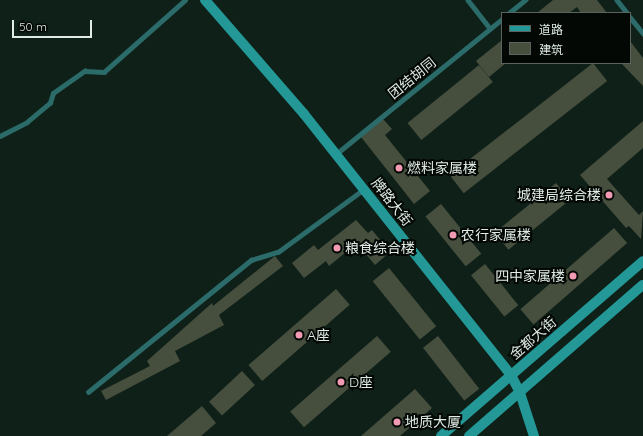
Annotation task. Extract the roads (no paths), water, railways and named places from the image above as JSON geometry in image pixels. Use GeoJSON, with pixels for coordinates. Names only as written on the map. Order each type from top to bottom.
{"type":"FeatureCollection","features":[{"type":"Feature","properties":{"kind":"street","name":"牌路大街"},"geometry":{"type":"LineString","coordinates":[[205,0],[336,154],[511,375],[520,393],[534,436]]}},
{"type":"Feature","properties":{"kind":"street","name":"金都大街"},"geometry":{"type":"LineString","coordinates":[[442,436],[643,261]]}},
{"type":"Feature","properties":{"kind":"street"},"geometry":{"type":"LineString","coordinates":[[469,436],[643,285]]}},
{"type":"Feature","properties":{"kind":"lane"},"geometry":{"type":"LineString","coordinates":[[0,136],[27,122],[50,103],[53,93],[85,71],[104,72],[185,0]]}},
{"type":"Feature","properties":{"kind":"lane"},"geometry":{"type":"LineString","coordinates":[[468,0],[490,28]]}},
{"type":"Feature","properties":{"kind":"lane"},"geometry":{"type":"LineString","coordinates":[[510,12],[525,0]]}},
{"type":"Feature","properties":{"kind":"lane"},"geometry":{"type":"LineString","coordinates":[[617,0],[626,12]]}},
{"type":"Feature","properties":{"kind":"lane"},"geometry":{"type":"LineString","coordinates":[[631,18],[643,33]]}},
{"type":"Feature","properties":{"kind":"lane","name":"团结胡同"},"geometry":{"type":"LineString","coordinates":[[336,154],[501,19]]}},
{"type":"Feature","properties":{"kind":"lane"},"geometry":{"type":"LineString","coordinates":[[88,392],[251,260],[278,252],[364,189]]}},
{"type":"Feature","properties":{"kind":"place","name":"燃料家属楼"},"geometry":{"type":"Point","coordinates":[399,168]}},
{"type":"Feature","properties":{"kind":"place","name":"城建局综合楼"},"geometry":{"type":"Point","coordinates":[609,195]}},
{"type":"Feature","properties":{"kind":"place","name":"农行家属楼"},"geometry":{"type":"Point","coordinates":[453,235]}},
{"type":"Feature","properties":{"kind":"place","name":"粮食综合楼"},"geometry":{"type":"Point","coordinates":[337,248]}},
{"type":"Feature","properties":{"kind":"place","name":"四中家属楼"},"geometry":{"type":"Point","coordinates":[573,276]}},
{"type":"Feature","properties":{"kind":"place","name":"A座"},"geometry":{"type":"Point","coordinates":[299,335]}},
{"type":"Feature","properties":{"kind":"place","name":"D座"},"geometry":{"type":"Point","coordinates":[341,382]}},
{"type":"Feature","properties":{"kind":"place","name":"地质大厦"},"geometry":{"type":"Point","coordinates":[397,422]}}]}
